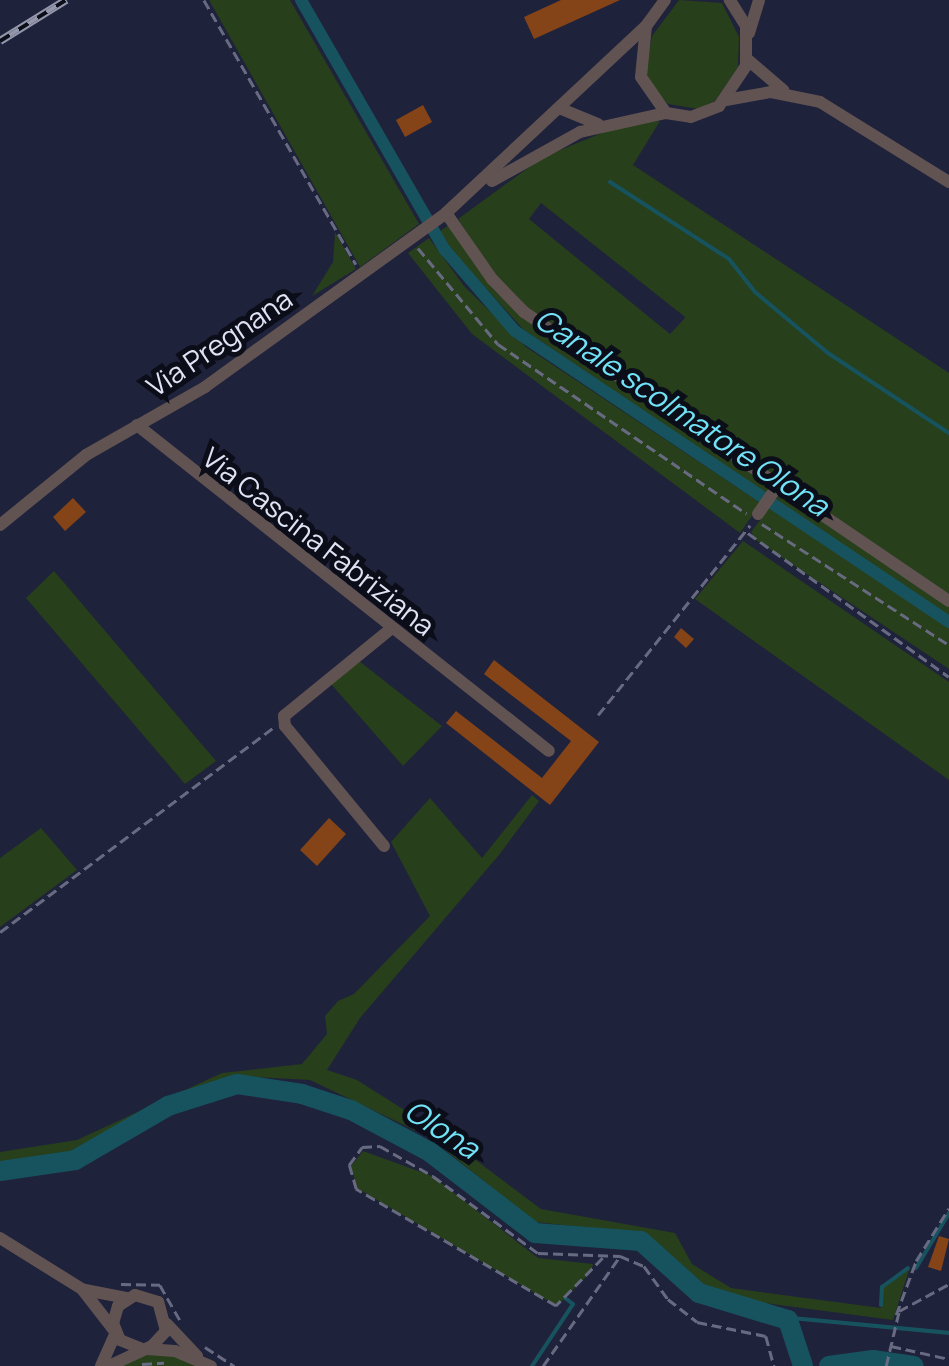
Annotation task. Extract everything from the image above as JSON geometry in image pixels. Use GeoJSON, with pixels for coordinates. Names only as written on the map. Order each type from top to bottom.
{"type":"FeatureCollection","features":[{"type":"Feature","properties":{"kind":"street"},"geometry":{"type":"LineString","coordinates":[[730,0],[746,26],[748,52],[790,94],[862,124],[949,182]]}},
{"type":"Feature","properties":{"kind":"street"},"geometry":{"type":"LineString","coordinates":[[726,100],[748,52],[759,0]]}},
{"type":"Feature","properties":{"kind":"street"},"geometry":{"type":"LineString","coordinates":[[662,1],[646,26],[641,77],[666,113]]}},
{"type":"Feature","properties":{"kind":"street","name":"Via Pregnana"},"geometry":{"type":"LineString","coordinates":[[0,525],[77,462],[205,388],[444,215],[646,26]]}},
{"type":"Feature","properties":{"kind":"street","name":"Via Pregnana"},"geometry":{"type":"LineString","coordinates":[[464,198],[535,154],[600,125],[666,113],[700,116],[726,100],[790,94]]}},
{"type":"Feature","properties":{"kind":"street"},"geometry":{"type":"LineString","coordinates":[[559,108],[600,125]]}},
{"type":"Feature","properties":{"kind":"street"},"geometry":{"type":"LineString","coordinates":[[444,215],[492,280],[524,312],[949,601]]}},
{"type":"Feature","properties":{"kind":"street","name":"Via Cascina Fabriziana"},"geometry":{"type":"LineString","coordinates":[[138,424],[549,751]]}},
{"type":"Feature","properties":{"kind":"street"},"geometry":{"type":"LineString","coordinates":[[756,517],[777,487]]}},
{"type":"Feature","properties":{"kind":"street"},"geometry":{"type":"LineString","coordinates":[[384,846],[284,716],[392,628]]}},
{"type":"Feature","properties":{"kind":"street"},"geometry":{"type":"LineString","coordinates":[[0,1238],[82,1289],[127,1298],[143,1295],[158,1302],[167,1324],[207,1364]]}},
{"type":"Feature","properties":{"kind":"street"},"geometry":{"type":"LineString","coordinates":[[82,1289],[114,1332],[144,1349],[207,1364]]}},
{"type":"Feature","properties":{"kind":"street"},"geometry":{"type":"LineString","coordinates":[[101,1366],[114,1332],[115,1311],[127,1298]]}},
{"type":"Feature","properties":{"kind":"street"},"geometry":{"type":"LineString","coordinates":[[109,1366],[163,1337],[167,1324]]}},
{"type":"Feature","properties":{"kind":"path"},"geometry":{"type":"LineString","coordinates":[[204,0],[362,274]]}},
{"type":"Feature","properties":{"kind":"path"},"geometry":{"type":"LineString","coordinates":[[414,236],[498,344],[949,645]]}},
{"type":"Feature","properties":{"kind":"path"},"geometry":{"type":"LineString","coordinates":[[598,715],[756,517]]}},
{"type":"Feature","properties":{"kind":"path"},"geometry":{"type":"LineString","coordinates":[[746,530],[753,542],[949,677]]}},
{"type":"Feature","properties":{"kind":"path"},"geometry":{"type":"LineString","coordinates":[[0,932],[284,716]]}},
{"type":"Feature","properties":{"kind":"path"},"geometry":{"type":"LineString","coordinates":[[602,1258],[556,1306],[356,1189],[350,1165],[362,1147],[380,1146],[433,1176],[538,1254],[620,1256],[644,1266],[668,1300],[697,1322],[766,1336],[774,1366]]}},
{"type":"Feature","properties":{"kind":"path"},"geometry":{"type":"LineString","coordinates":[[886,1366],[896,1317],[922,1250],[949,1208]]}},
{"type":"Feature","properties":{"kind":"path"},"geometry":{"type":"LineString","coordinates":[[543,1366],[620,1256]]}},
{"type":"Feature","properties":{"kind":"path"},"geometry":{"type":"LineString","coordinates":[[896,1317],[949,1284]]}},
{"type":"Feature","properties":{"kind":"path"},"geometry":{"type":"LineString","coordinates":[[889,1348],[949,1360]]}},
{"type":"Feature","properties":{"kind":"path"},"geometry":{"type":"LineString","coordinates":[[134,1366],[176,1364]]}},
{"type":"Feature","properties":{"kind":"green space"},"geometry":{"type":"Polygon","coordinates":[[[209,0],[290,0],[419,224],[360,267],[209,0]]]}},
{"type":"Feature","properties":{"kind":"green space"},"geometry":{"type":"Polygon","coordinates":[[[679,0],[722,3],[739,37],[738,67],[715,101],[699,109],[668,104],[649,83],[646,69],[652,36],[679,0]]]}},
{"type":"Feature","properties":{"kind":"green space"},"geometry":{"type":"Polygon","coordinates":[[[660,121],[633,165],[949,373],[949,594],[532,312],[496,276],[458,219],[543,157],[624,124],[660,121]],[[541,203],[529,219],[670,334],[685,317],[541,203]]]}},
{"type":"Feature","properties":{"kind":"green space"},"geometry":{"type":"Polygon","coordinates":[[[449,225],[493,289],[524,319],[773,487],[766,495],[523,329],[450,249],[440,231],[449,225]]]}},
{"type":"Feature","properties":{"kind":"green space"},"geometry":{"type":"Polygon","coordinates":[[[335,232],[356,269],[312,296],[333,262],[335,232]]]}},
{"type":"Feature","properties":{"kind":"green space"},"geometry":{"type":"Polygon","coordinates":[[[429,238],[464,286],[526,347],[761,503],[740,533],[472,334],[408,253],[429,238]]]}},
{"type":"Feature","properties":{"kind":"green space"},"geometry":{"type":"Polygon","coordinates":[[[781,493],[949,607],[949,616],[774,502],[781,493]]]}},
{"type":"Feature","properties":{"kind":"green space"},"geometry":{"type":"Polygon","coordinates":[[[769,508],[949,628],[949,669],[757,541],[751,532],[769,508]]]}},
{"type":"Feature","properties":{"kind":"green space"},"geometry":{"type":"Polygon","coordinates":[[[743,541],[949,682],[949,780],[695,599],[743,541]]]}},
{"type":"Feature","properties":{"kind":"green space"},"geometry":{"type":"Polygon","coordinates":[[[54,571],[216,761],[185,784],[26,598],[54,571]]]}},
{"type":"Feature","properties":{"kind":"green space"},"geometry":{"type":"Polygon","coordinates":[[[359,661],[442,726],[403,766],[331,684],[359,661]]]}},
{"type":"Feature","properties":{"kind":"green space"},"geometry":{"type":"Polygon","coordinates":[[[532,795],[539,801],[499,855],[360,1018],[327,1070],[357,1080],[436,1130],[541,1209],[675,1233],[692,1264],[731,1288],[881,1308],[883,1288],[910,1267],[893,1320],[726,1298],[694,1280],[644,1234],[535,1222],[429,1137],[310,1080],[238,1076],[165,1102],[72,1153],[0,1162],[0,1152],[77,1140],[222,1073],[302,1064],[327,1034],[325,1016],[338,1001],[354,994],[430,916],[391,842],[430,798],[482,858],[532,795]]]}},
{"type":"Feature","properties":{"kind":"green space"},"geometry":{"type":"Polygon","coordinates":[[[41,828],[77,870],[0,927],[0,858],[41,828]]]}},
{"type":"Feature","properties":{"kind":"green space"},"geometry":{"type":"Polygon","coordinates":[[[363,1151],[432,1176],[538,1258],[593,1264],[591,1272],[558,1305],[550,1302],[357,1188],[351,1166],[363,1151]]]}},
{"type":"Feature","properties":{"kind":"green space"},"geometry":{"type":"Polygon","coordinates":[[[148,1354],[169,1355],[199,1366],[118,1366],[148,1354]]]}},
{"type":"Feature","properties":{"kind":"building"},"geometry":{"type":"Polygon","coordinates":[[[561,0],[620,0],[534,39],[524,17],[561,0]]]}},
{"type":"Feature","properties":{"kind":"building"},"geometry":{"type":"Polygon","coordinates":[[[423,105],[432,122],[405,137],[396,120],[423,105]]]}},
{"type":"Feature","properties":{"kind":"building"},"geometry":{"type":"Polygon","coordinates":[[[73,498],[86,512],[65,531],[53,517],[73,498]]]}},
{"type":"Feature","properties":{"kind":"building"},"geometry":{"type":"Polygon","coordinates":[[[681,628],[694,639],[686,648],[674,637],[681,628]]]}},
{"type":"Feature","properties":{"kind":"building"},"geometry":{"type":"Polygon","coordinates":[[[494,660],[599,742],[550,805],[446,723],[456,711],[542,778],[571,741],[484,674],[494,660]]]}},
{"type":"Feature","properties":{"kind":"building"},"geometry":{"type":"Polygon","coordinates":[[[329,818],[346,834],[317,866],[300,850],[329,818]]]}},
{"type":"Feature","properties":{"kind":"building"},"geometry":{"type":"Polygon","coordinates":[[[939,1236],[949,1239],[941,1271],[928,1267],[939,1236]]]}},
{"type":"Feature","properties":{"kind":"waterway","name":"Canale scolmatore Olona"},"geometry":{"type":"LineString","coordinates":[[301,0],[445,250],[515,331],[949,622]]}},
{"type":"Feature","properties":{"kind":"waterway"},"geometry":{"type":"LineString","coordinates":[[610,182],[729,259],[755,292],[828,353],[949,433]]}},
{"type":"Feature","properties":{"kind":"waterway","name":"Olona"},"geometry":{"type":"LineString","coordinates":[[0,1171],[75,1160],[168,1106],[237,1084],[302,1094],[351,1110],[430,1152],[535,1233],[641,1241],[699,1293],[788,1320],[803,1366]]}},
{"type":"Feature","properties":{"kind":"waterway"},"geometry":{"type":"LineString","coordinates":[[916,1268],[949,1213]]}},
{"type":"Feature","properties":{"kind":"waterway"},"geometry":{"type":"LineString","coordinates":[[881,1305],[882,1287],[908,1268]]}},
{"type":"Feature","properties":{"kind":"waterway"},"geometry":{"type":"LineString","coordinates":[[532,1366],[573,1304],[565,1298]]}},
{"type":"Feature","properties":{"kind":"waterway"},"geometry":{"type":"LineString","coordinates":[[781,1317],[949,1333]]}},
{"type":"Feature","properties":{"kind":"waterway","name":"Olona"},"geometry":{"type":"LineString","coordinates":[[829,1366],[873,1360],[914,1366]]}},
{"type":"Feature","properties":{"kind":"railway"},"geometry":{"type":"LineString","coordinates":[[0,41],[66,0]]}}]}
